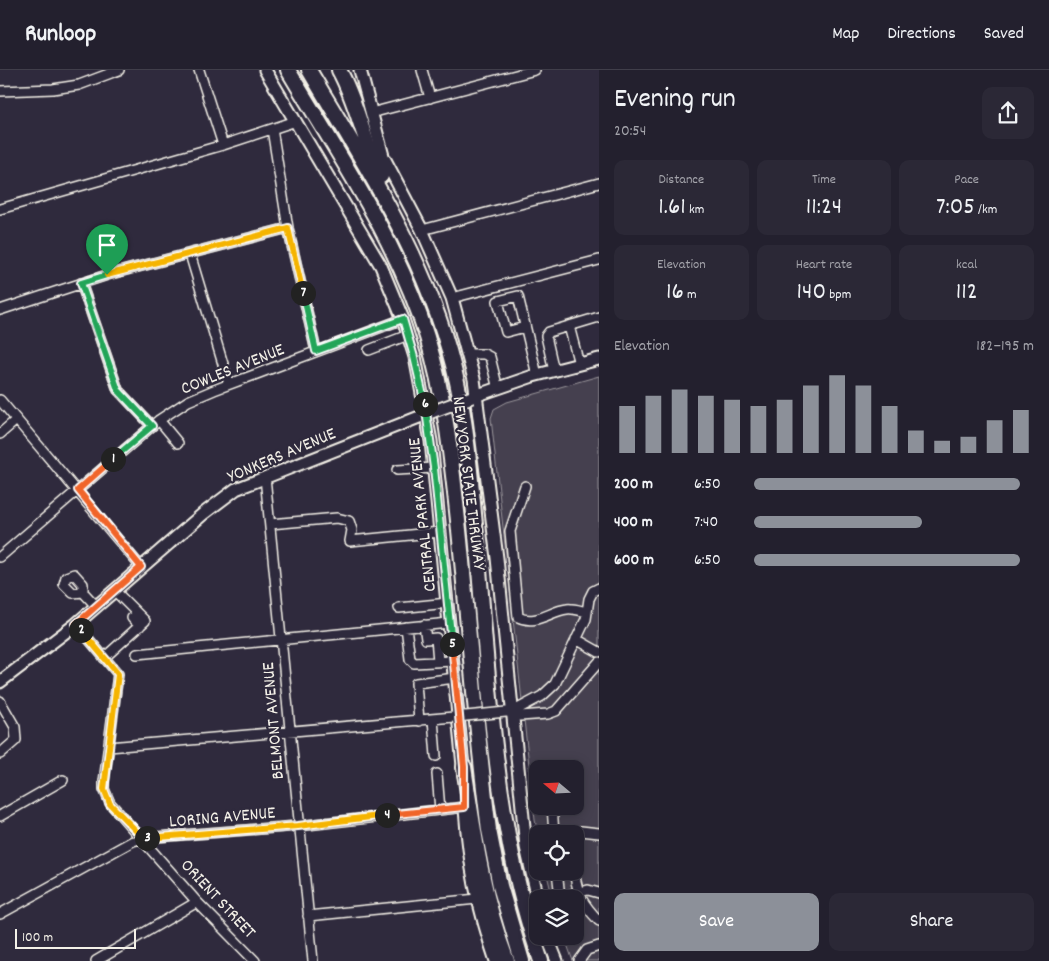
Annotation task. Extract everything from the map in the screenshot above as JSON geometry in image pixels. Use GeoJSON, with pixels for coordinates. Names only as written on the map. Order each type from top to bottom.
{"type":"FeatureCollection","features":[{"type":"Feature","properties":{"kind":"highway"},"geometry":{"type":"LineString","coordinates":[[279,70],[330,139]]}},
{"type":"Feature","properties":{"kind":"highway","name":"NEW YORK STATE THRUWAY"},"geometry":{"type":"LineString","coordinates":[[288,70],[330,139],[394,254],[417,308],[434,364],[449,441],[489,830],[500,886],[522,961]]}},
{"type":"Feature","properties":{"kind":"highway","name":"NEW YORK STATE THRUWAY"},"geometry":{"type":"LineString","coordinates":[[308,70],[396,216],[436,308],[457,382],[468,450],[488,674],[507,831],[519,889],[540,961]]}},
{"type":"Feature","properties":{"kind":"highway"},"geometry":{"type":"LineString","coordinates":[[339,70],[352,97],[372,156],[387,187],[396,216]]}},
{"type":"Feature","properties":{"kind":"highway"},"geometry":{"type":"LineString","coordinates":[[464,767],[483,878],[495,927],[507,961]]}},
{"type":"Feature","properties":{"kind":"main road","name":"CENTRAL PARK AVENUE"},"geometry":{"type":"LineString","coordinates":[[265,70],[381,266],[403,319],[430,413],[453,661],[462,716],[464,807],[469,859],[478,899],[496,961]]}},
{"type":"Feature","properties":{"kind":"main road"},"geometry":{"type":"LineString","coordinates":[[360,70],[383,156],[422,230],[452,298],[467,354],[475,396],[497,558],[509,712],[526,846],[536,890]]}},
{"type":"Feature","properties":{"kind":"main road","name":"YONKERS AVENUE"},"geometry":{"type":"LineString","coordinates":[[0,682],[76,624],[216,503],[236,489],[475,396],[537,375],[599,359]]}},
{"type":"Feature","properties":{"kind":"main road"},"geometry":{"type":"LineString","coordinates":[[551,945],[557,961]]}},
{"type":"Feature","properties":{"kind":"street"},"geometry":{"type":"LineString","coordinates":[[0,91],[53,89],[79,85],[119,70]]}},
{"type":"Feature","properties":{"kind":"street"},"geometry":{"type":"LineString","coordinates":[[199,70],[224,144]]}},
{"type":"Feature","properties":{"kind":"street"},"geometry":{"type":"LineString","coordinates":[[422,70],[430,98]]}},
{"type":"Feature","properties":{"kind":"street"},"geometry":{"type":"LineString","coordinates":[[371,113],[529,71]]}},
{"type":"Feature","properties":{"kind":"street"},"geometry":{"type":"LineString","coordinates":[[0,209],[224,144],[296,121]]}},
{"type":"Feature","properties":{"kind":"street"},"geometry":{"type":"LineString","coordinates":[[272,129],[288,228],[316,351]]}},
{"type":"Feature","properties":{"kind":"street"},"geometry":{"type":"LineString","coordinates":[[422,230],[599,183]]}},
{"type":"Feature","properties":{"kind":"street"},"geometry":{"type":"LineString","coordinates":[[0,310],[81,283],[288,228]]}},
{"type":"Feature","properties":{"kind":"street"},"geometry":{"type":"LineString","coordinates":[[190,254],[230,384]]}},
{"type":"Feature","properties":{"kind":"street"},"geometry":{"type":"LineString","coordinates":[[452,298],[599,260]]}},
{"type":"Feature","properties":{"kind":"street"},"geometry":{"type":"LineString","coordinates":[[81,283],[118,390],[178,443]]}},
{"type":"Feature","properties":{"kind":"street"},"geometry":{"type":"LineString","coordinates":[[525,327],[506,332],[498,301],[518,296],[537,375]]}},
{"type":"Feature","properties":{"kind":"street"},"geometry":{"type":"LineString","coordinates":[[554,371],[546,336],[549,332],[599,317]]}},
{"type":"Feature","properties":{"kind":"street","name":"COWLES AVENUE"},"geometry":{"type":"LineString","coordinates":[[0,557],[155,423],[188,401],[403,319]]}},
{"type":"Feature","properties":{"kind":"street"},"geometry":{"type":"LineString","coordinates":[[569,326],[579,364]]}},
{"type":"Feature","properties":{"kind":"street"},"geometry":{"type":"LineString","coordinates":[[368,350],[408,335]]}},
{"type":"Feature","properties":{"kind":"street"},"geometry":{"type":"LineString","coordinates":[[467,354],[484,354],[490,357],[498,389]]}},
{"type":"Feature","properties":{"kind":"street"},"geometry":{"type":"LineString","coordinates":[[0,400],[15,421],[78,490],[141,567]]}},
{"type":"Feature","properties":{"kind":"street"},"geometry":{"type":"LineString","coordinates":[[0,434],[15,421]]}},
{"type":"Feature","properties":{"kind":"street"},"geometry":{"type":"LineString","coordinates":[[397,470],[434,468]]}},
{"type":"Feature","properties":{"kind":"street","name":"BELMONT AVENUE"},"geometry":{"type":"LineString","coordinates":[[265,477],[298,826],[313,961]]}},
{"type":"Feature","properties":{"kind":"street"},"geometry":{"type":"LineString","coordinates":[[526,486],[510,531],[518,617],[524,620],[542,618],[568,609],[587,612]]}},
{"type":"Feature","properties":{"kind":"street"},"geometry":{"type":"LineString","coordinates":[[270,524],[344,519],[349,521],[352,530],[350,541],[440,532]]}},
{"type":"Feature","properties":{"kind":"street"},"geometry":{"type":"LineString","coordinates":[[109,747],[509,712],[542,696],[555,684],[587,612],[589,598],[593,591],[599,588]]}},
{"type":"Feature","properties":{"kind":"street"},"geometry":{"type":"LineString","coordinates":[[104,658],[145,621],[130,612],[114,590]]}},
{"type":"Feature","properties":{"kind":"street"},"geometry":{"type":"LineString","coordinates":[[84,592],[96,606]]}},
{"type":"Feature","properties":{"kind":"street"},"geometry":{"type":"LineString","coordinates":[[399,608],[448,603]]}},
{"type":"Feature","properties":{"kind":"street"},"geometry":{"type":"LineString","coordinates":[[137,654],[450,623]]}},
{"type":"Feature","properties":{"kind":"street","name":"ORIENT STREET"},"geometry":{"type":"LineString","coordinates":[[76,624],[118,674],[104,789],[110,804],[143,838],[198,902],[255,961]]}},
{"type":"Feature","properties":{"kind":"street"},"geometry":{"type":"LineString","coordinates":[[424,625],[426,638],[436,638],[438,661]]}},
{"type":"Feature","properties":{"kind":"street"},"geometry":{"type":"LineString","coordinates":[[406,627],[410,659],[414,663],[453,661]]}},
{"type":"Feature","properties":{"kind":"street"},"geometry":{"type":"LineString","coordinates":[[576,639],[599,652]]}},
{"type":"Feature","properties":{"kind":"street"},"geometry":{"type":"LineString","coordinates":[[509,712],[520,716],[548,714],[556,711],[599,662]]}},
{"type":"Feature","properties":{"kind":"street"},"geometry":{"type":"LineString","coordinates":[[419,720],[416,682],[455,678]]}},
{"type":"Feature","properties":{"kind":"street"},"geometry":{"type":"LineString","coordinates":[[0,701],[17,733],[16,740],[0,754]]}},
{"type":"Feature","properties":{"kind":"street"},"geometry":{"type":"LineString","coordinates":[[433,719],[436,756]]}},
{"type":"Feature","properties":{"kind":"street"},"geometry":{"type":"LineString","coordinates":[[437,774],[440,810]]}},
{"type":"Feature","properties":{"kind":"street"},"geometry":{"type":"LineString","coordinates":[[0,816],[63,780]]}},
{"type":"Feature","properties":{"kind":"street","name":"LORING AVENUE"},"geometry":{"type":"LineString","coordinates":[[0,914],[133,840],[298,826],[464,807]]}},
{"type":"Feature","properties":{"kind":"street"},"geometry":{"type":"LineString","coordinates":[[584,830],[599,833]]}},
{"type":"Feature","properties":{"kind":"street"},"geometry":{"type":"LineString","coordinates":[[584,891],[599,893]]}},
{"type":"Feature","properties":{"kind":"street"},"geometry":{"type":"LineString","coordinates":[[308,916],[478,899]]}},
{"type":"Feature","properties":{"kind":"street"},"geometry":{"type":"LineString","coordinates":[[96,961],[198,902]]}},
{"type":"Feature","properties":{"kind":"street"},"geometry":{"type":"LineString","coordinates":[[584,905],[599,920]]}},
{"type":"Feature","properties":{"kind":"street"},"geometry":{"type":"LineString","coordinates":[[579,961],[587,950],[599,946]]}},
{"type":"Feature","properties":{"kind":"shaded area"},"geometry":{"type":"Polygon","coordinates":[[[599,376],[599,961],[573,961],[567,945],[584,945],[584,890],[551,890],[548,880],[584,880],[584,825],[536,825],[535,820],[534,815],[584,815],[584,760],[529,760],[529,765],[491,418],[494,409],[507,402],[599,376]]]}},
{"type":"Feature","properties":{"kind":"route"},"geometry":{"type":"LineString","coordinates":[[288,228],[316,351],[403,319],[423,394],[431,441],[464,767],[464,807],[298,826],[143,838],[110,804],[104,789],[104,782],[118,689],[118,674],[76,624],[141,567],[78,490],[152,426],[118,390],[112,378],[81,283],[107,275],[288,228]]}}]}
